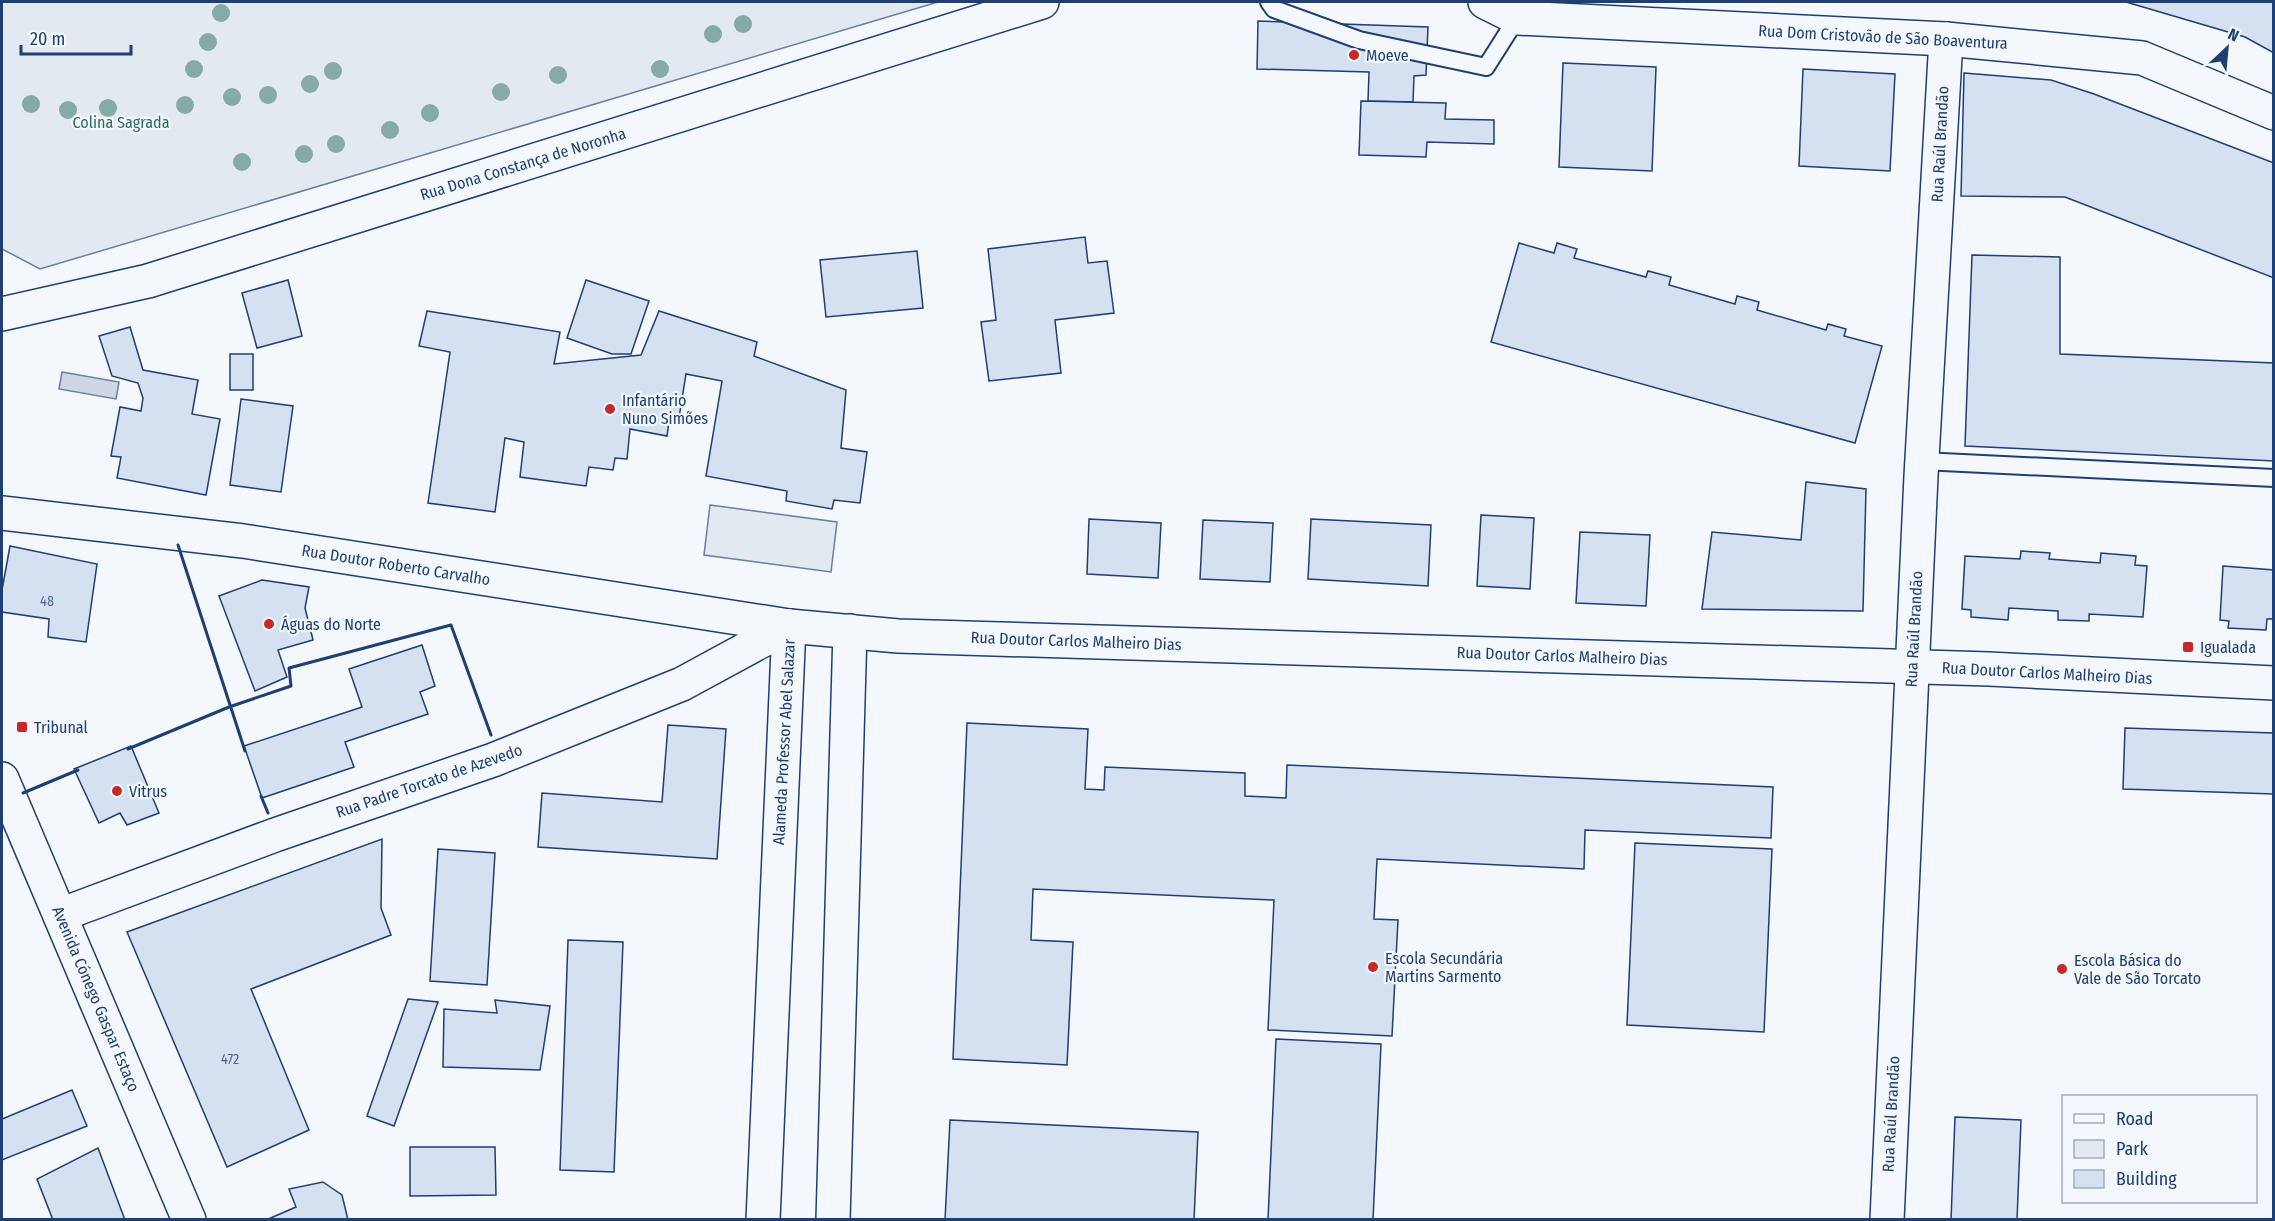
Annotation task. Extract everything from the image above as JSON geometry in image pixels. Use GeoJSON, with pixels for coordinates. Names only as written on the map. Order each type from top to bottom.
{"type":"FeatureCollection","features":[{"type":"Feature","properties":{"kind":"street","name":"Rua Dona Constança de Noronha"},"geometry":{"type":"LineString","coordinates":[[2,314],[148,281],[1042,2]]}},
{"type":"Feature","properties":{"kind":"street","name":"Rua Dom Cristovão de São Boaventura"},"geometry":{"type":"LineString","coordinates":[[1485,2],[1517,18],[1946,39],[2142,58],[2274,113]]}},
{"type":"Feature","properties":{"kind":"street","name":"Rua Raúl Brandão"},"geometry":{"type":"LineString","coordinates":[[1887,1220],[1922,461],[1946,39]]}},
{"type":"Feature","properties":{"kind":"street","name":"Rua Doutor Roberto Carvalho"},"geometry":{"type":"LineString","coordinates":[[2,513],[254,542],[789,626]]}},
{"type":"Feature","properties":{"kind":"street","name":"Alameda Professor Abel Salazar"},"geometry":{"type":"LineString","coordinates":[[763,1220],[789,626],[850,631]]}},
{"type":"Feature","properties":{"kind":"street","name":"Rua Padre Torcato de Azevedo"},"geometry":{"type":"LineString","coordinates":[[60,915],[275,835],[504,755],[682,684],[789,626]]}},
{"type":"Feature","properties":{"kind":"street","name":"Rua Doutor Carlos Malheiro Dias"},"geometry":{"type":"LineString","coordinates":[[850,631],[898,636],[1912,667],[2274,683]]}},
{"type":"Feature","properties":{"kind":"street"},"geometry":{"type":"LineString","coordinates":[[833,1220],[850,631]]}},
{"type":"Feature","properties":{"kind":"street","name":"Avenida Cónego Gaspar Estaço"},"geometry":{"type":"LineString","coordinates":[[2,779],[189,1220]]}},
{"type":"Feature","properties":{"kind":"lane"},"geometry":{"type":"LineString","coordinates":[[1269,2],[1274,9],[1359,40],[1486,67],[1517,18]]}},
{"type":"Feature","properties":{"kind":"lane"},"geometry":{"type":"LineString","coordinates":[[1922,461],[2274,478]]}},
{"type":"Feature","properties":{"kind":"green space","name":"Colina Sagrada"},"geometry":{"type":"Polygon","coordinates":[[[2,2],[938,2],[40,269],[2,249],[2,2]]]}},
{"type":"Feature","properties":{"kind":"green space"},"geometry":{"type":"Polygon","coordinates":[[[710,505],[837,522],[831,572],[704,555],[710,505]]]}},
{"type":"Feature","properties":{"kind":"shaded area"},"geometry":{"type":"Polygon","coordinates":[[[62,372],[119,382],[116,399],[59,389],[62,372]]]}},
{"type":"Feature","properties":{"kind":"building"},"geometry":{"type":"Polygon","coordinates":[[[2126,2],[2274,2],[2274,53],[2245,37],[2126,2]]]}},
{"type":"Feature","properties":{"kind":"building"},"geometry":{"type":"Polygon","coordinates":[[[1258,21],[1428,27],[1426,75],[1414,76],[1413,102],[1368,101],[1369,72],[1257,69],[1258,21]]]}},
{"type":"Feature","properties":{"kind":"building"},"geometry":{"type":"Polygon","coordinates":[[[1563,63],[1656,67],[1652,171],[1559,167],[1563,63]]]}},
{"type":"Feature","properties":{"kind":"building"},"geometry":{"type":"Polygon","coordinates":[[[1803,69],[1895,74],[1890,171],[1799,166],[1803,69]]]}},
{"type":"Feature","properties":{"kind":"building"},"geometry":{"type":"Polygon","coordinates":[[[1964,73],[2051,80],[2094,94],[2274,163],[2274,278],[2065,197],[1961,196],[1964,73]]]}},
{"type":"Feature","properties":{"kind":"building"},"geometry":{"type":"Polygon","coordinates":[[[1361,101],[1446,103],[1445,119],[1494,120],[1494,144],[1427,142],[1426,157],[1359,155],[1361,101]]]}},
{"type":"Feature","properties":{"kind":"building"},"geometry":{"type":"Polygon","coordinates":[[[1085,237],[1088,263],[1107,261],[1114,313],[1055,320],[1061,373],[989,381],[981,322],[996,320],[988,249],[1085,237]]]}},
{"type":"Feature","properties":{"kind":"building"},"geometry":{"type":"Polygon","coordinates":[[[1519,243],[1554,253],[1557,243],[1577,249],[1574,258],[1646,277],[1648,271],[1671,277],[1669,285],[1735,304],[1737,296],[1759,302],[1757,310],[1826,330],[1828,324],[1846,329],[1844,336],[1882,346],[1855,443],[1491,342],[1519,243]]]}},
{"type":"Feature","properties":{"kind":"building"},"geometry":{"type":"Polygon","coordinates":[[[917,251],[923,308],[826,317],[820,260],[917,251]]]}},
{"type":"Feature","properties":{"kind":"building"},"geometry":{"type":"Polygon","coordinates":[[[1972,255],[2060,257],[2060,354],[2274,363],[2274,461],[1965,446],[1972,255]]]}},
{"type":"Feature","properties":{"kind":"building"},"geometry":{"type":"Polygon","coordinates":[[[288,280],[302,336],[257,348],[242,293],[288,280]]]}},
{"type":"Feature","properties":{"kind":"building"},"geometry":{"type":"Polygon","coordinates":[[[586,280],[649,301],[631,354],[612,354],[567,338],[586,280]]]}},
{"type":"Feature","properties":{"kind":"building"},"geometry":{"type":"Polygon","coordinates":[[[427,311],[560,332],[554,364],[641,355],[659,311],[757,342],[754,356],[846,390],[841,448],[867,452],[860,503],[834,500],[832,509],[786,501],[787,491],[706,476],[722,381],[686,374],[678,424],[669,422],[667,436],[630,429],[627,459],[615,458],[613,470],[589,467],[586,486],[520,477],[524,442],[505,438],[495,512],[428,503],[450,352],[419,346],[427,311]]]}},
{"type":"Feature","properties":{"kind":"building"},"geometry":{"type":"Polygon","coordinates":[[[130,327],[143,370],[198,380],[192,414],[220,419],[206,495],[117,478],[121,457],[111,456],[120,407],[141,411],[143,398],[138,383],[112,376],[99,336],[130,327]]]}},
{"type":"Feature","properties":{"kind":"building"},"geometry":{"type":"Polygon","coordinates":[[[230,354],[253,354],[253,390],[230,390],[230,354]]]}},
{"type":"Feature","properties":{"kind":"building"},"geometry":{"type":"Polygon","coordinates":[[[241,399],[293,406],[281,492],[230,485],[241,399]]]}},
{"type":"Feature","properties":{"kind":"building"},"geometry":{"type":"Polygon","coordinates":[[[1806,482],[1866,489],[1863,611],[1702,609],[1712,532],[1801,540],[1806,482]]]}},
{"type":"Feature","properties":{"kind":"building"},"geometry":{"type":"Polygon","coordinates":[[[1481,515],[1534,518],[1530,589],[1477,586],[1481,515]]]}},
{"type":"Feature","properties":{"kind":"building"},"geometry":{"type":"Polygon","coordinates":[[[1089,519],[1161,523],[1158,578],[1087,574],[1089,519]]]}},
{"type":"Feature","properties":{"kind":"building"},"geometry":{"type":"Polygon","coordinates":[[[1311,519],[1431,525],[1428,586],[1308,579],[1311,519]]]}},
{"type":"Feature","properties":{"kind":"building"},"geometry":{"type":"Polygon","coordinates":[[[1203,520],[1273,523],[1270,582],[1200,579],[1203,520]]]}},
{"type":"Feature","properties":{"kind":"building"},"geometry":{"type":"Polygon","coordinates":[[[1580,532],[1650,535],[1646,606],[1576,603],[1580,532]]]}},
{"type":"Feature","properties":{"kind":"building"},"geometry":{"type":"Polygon","coordinates":[[[10,546],[97,564],[86,642],[48,637],[49,619],[2,612],[2,590],[10,546]]]}},
{"type":"Feature","properties":{"kind":"building"},"geometry":{"type":"Polygon","coordinates":[[[2021,551],[2050,553],[2049,559],[2100,563],[2101,553],[2136,556],[2135,565],[2147,566],[2143,617],[2089,614],[2089,621],[2058,620],[2058,611],[2009,608],[2008,620],[1971,617],[1971,610],[1962,609],[1965,556],[2020,559],[2021,551]]]}},
{"type":"Feature","properties":{"kind":"building"},"geometry":{"type":"Polygon","coordinates":[[[2223,566],[2274,570],[2274,619],[2267,619],[2266,630],[2228,628],[2229,621],[2220,620],[2223,566]]]}},
{"type":"Feature","properties":{"kind":"building","name":"Águas do Norte"},"geometry":{"type":"Polygon","coordinates":[[[262,580],[309,587],[305,608],[313,640],[278,650],[287,677],[255,691],[219,596],[262,580]]]}},
{"type":"Feature","properties":{"kind":"building"},"geometry":{"type":"Polygon","coordinates":[[[422,645],[435,686],[420,692],[428,714],[345,742],[354,767],[262,798],[244,746],[362,707],[349,669],[422,645]]]}},
{"type":"Feature","properties":{"kind":"building"},"geometry":{"type":"Polygon","coordinates":[[[967,723],[1088,729],[1085,789],[1104,790],[1105,767],[1245,773],[1245,796],[1286,798],[1287,765],[1773,787],[1771,838],[1585,830],[1584,869],[1377,859],[1374,919],[1398,920],[1392,1036],[1268,1030],[1274,900],[1033,889],[1031,940],[1073,942],[1067,1065],[953,1059],[967,723]]]}},
{"type":"Feature","properties":{"kind":"building"},"geometry":{"type":"Polygon","coordinates":[[[668,725],[726,729],[717,859],[538,847],[542,793],[662,802],[668,725]]]}},
{"type":"Feature","properties":{"kind":"building"},"geometry":{"type":"Polygon","coordinates":[[[2125,728],[2274,733],[2274,794],[2123,789],[2125,728]]]}},
{"type":"Feature","properties":{"kind":"building","name":"Vitrus"},"geometry":{"type":"Polygon","coordinates":[[[131,746],[159,813],[127,825],[120,813],[99,823],[74,769],[131,746]]]}},
{"type":"Feature","properties":{"kind":"building"},"geometry":{"type":"Polygon","coordinates":[[[382,839],[381,908],[391,935],[251,989],[309,1130],[227,1167],[127,932],[382,839]]]}},
{"type":"Feature","properties":{"kind":"building"},"geometry":{"type":"Polygon","coordinates":[[[1635,843],[1772,849],[1764,1032],[1627,1025],[1635,843]]]}},
{"type":"Feature","properties":{"kind":"building"},"geometry":{"type":"Polygon","coordinates":[[[438,849],[495,853],[487,985],[430,981],[438,849]]]}},
{"type":"Feature","properties":{"kind":"building"},"geometry":{"type":"Polygon","coordinates":[[[568,940],[623,942],[614,1172],[560,1170],[568,940]]]}},
{"type":"Feature","properties":{"kind":"building"},"geometry":{"type":"Polygon","coordinates":[[[408,999],[438,1002],[394,1126],[367,1116],[408,999]]]}},
{"type":"Feature","properties":{"kind":"building"},"geometry":{"type":"Polygon","coordinates":[[[495,1000],[550,1006],[540,1070],[443,1067],[444,1009],[497,1013],[495,1000]]]}},
{"type":"Feature","properties":{"kind":"building"},"geometry":{"type":"Polygon","coordinates":[[[1276,1039],[1381,1044],[1373,1220],[1268,1220],[1276,1039]]]}},
{"type":"Feature","properties":{"kind":"building"},"geometry":{"type":"Polygon","coordinates":[[[72,1090],[87,1126],[2,1160],[2,1119],[72,1090]]]}},
{"type":"Feature","properties":{"kind":"building"},"geometry":{"type":"Polygon","coordinates":[[[1955,1117],[2021,1120],[2017,1220],[1951,1220],[1955,1117]]]}},
{"type":"Feature","properties":{"kind":"building"},"geometry":{"type":"Polygon","coordinates":[[[950,1120],[1198,1132],[1194,1220],[945,1220],[950,1120]]]}},
{"type":"Feature","properties":{"kind":"building"},"geometry":{"type":"Polygon","coordinates":[[[410,1147],[495,1147],[496,1195],[410,1196],[410,1147]]]}},
{"type":"Feature","properties":{"kind":"building"},"geometry":{"type":"Polygon","coordinates":[[[98,1148],[125,1220],[53,1220],[37,1179],[98,1148]]]}},
{"type":"Feature","properties":{"kind":"building"},"geometry":{"type":"Polygon","coordinates":[[[323,1182],[342,1195],[348,1220],[266,1220],[296,1207],[289,1189],[323,1182]]]}},
{"type":"Feature","properties":{"kind":"wall"},"geometry":{"type":"LineString","coordinates":[[178,545],[245,751]]}},
{"type":"Feature","properties":{"kind":"wall"},"geometry":{"type":"LineString","coordinates":[[128,749],[229,707],[291,686],[289,668],[451,625],[491,735]]}},
{"type":"Feature","properties":{"kind":"wall"},"geometry":{"type":"LineString","coordinates":[[23,793],[78,770]]}},
{"type":"Feature","properties":{"kind":"wall"},"geometry":{"type":"LineString","coordinates":[[261,796],[268,813]]}},
{"type":"Feature","properties":{"kind":"place","name":"Moeve"},"geometry":{"type":"Point","coordinates":[1354,55]}},
{"type":"Feature","properties":{"kind":"place","name":"Infantário Nuno Simões"},"geometry":{"type":"Point","coordinates":[610,409]}},
{"type":"Feature","properties":{"kind":"place","name":"Águas do Norte"},"geometry":{"type":"Point","coordinates":[269,624]}},
{"type":"Feature","properties":{"kind":"place","name":"Igualada"},"geometry":{"type":"Point","coordinates":[2188,647]}},
{"type":"Feature","properties":{"kind":"place","name":"Tribunal"},"geometry":{"type":"Point","coordinates":[22,727]}},
{"type":"Feature","properties":{"kind":"place","name":"Vitrus"},"geometry":{"type":"Point","coordinates":[117,791]}},
{"type":"Feature","properties":{"kind":"place","name":"Escola Secundária Martins Sarmento"},"geometry":{"type":"Point","coordinates":[1373,967]}},
{"type":"Feature","properties":{"kind":"place","name":"Escola Básica do Vale de São Torcato"},"geometry":{"type":"Point","coordinates":[2062,969]}}]}
